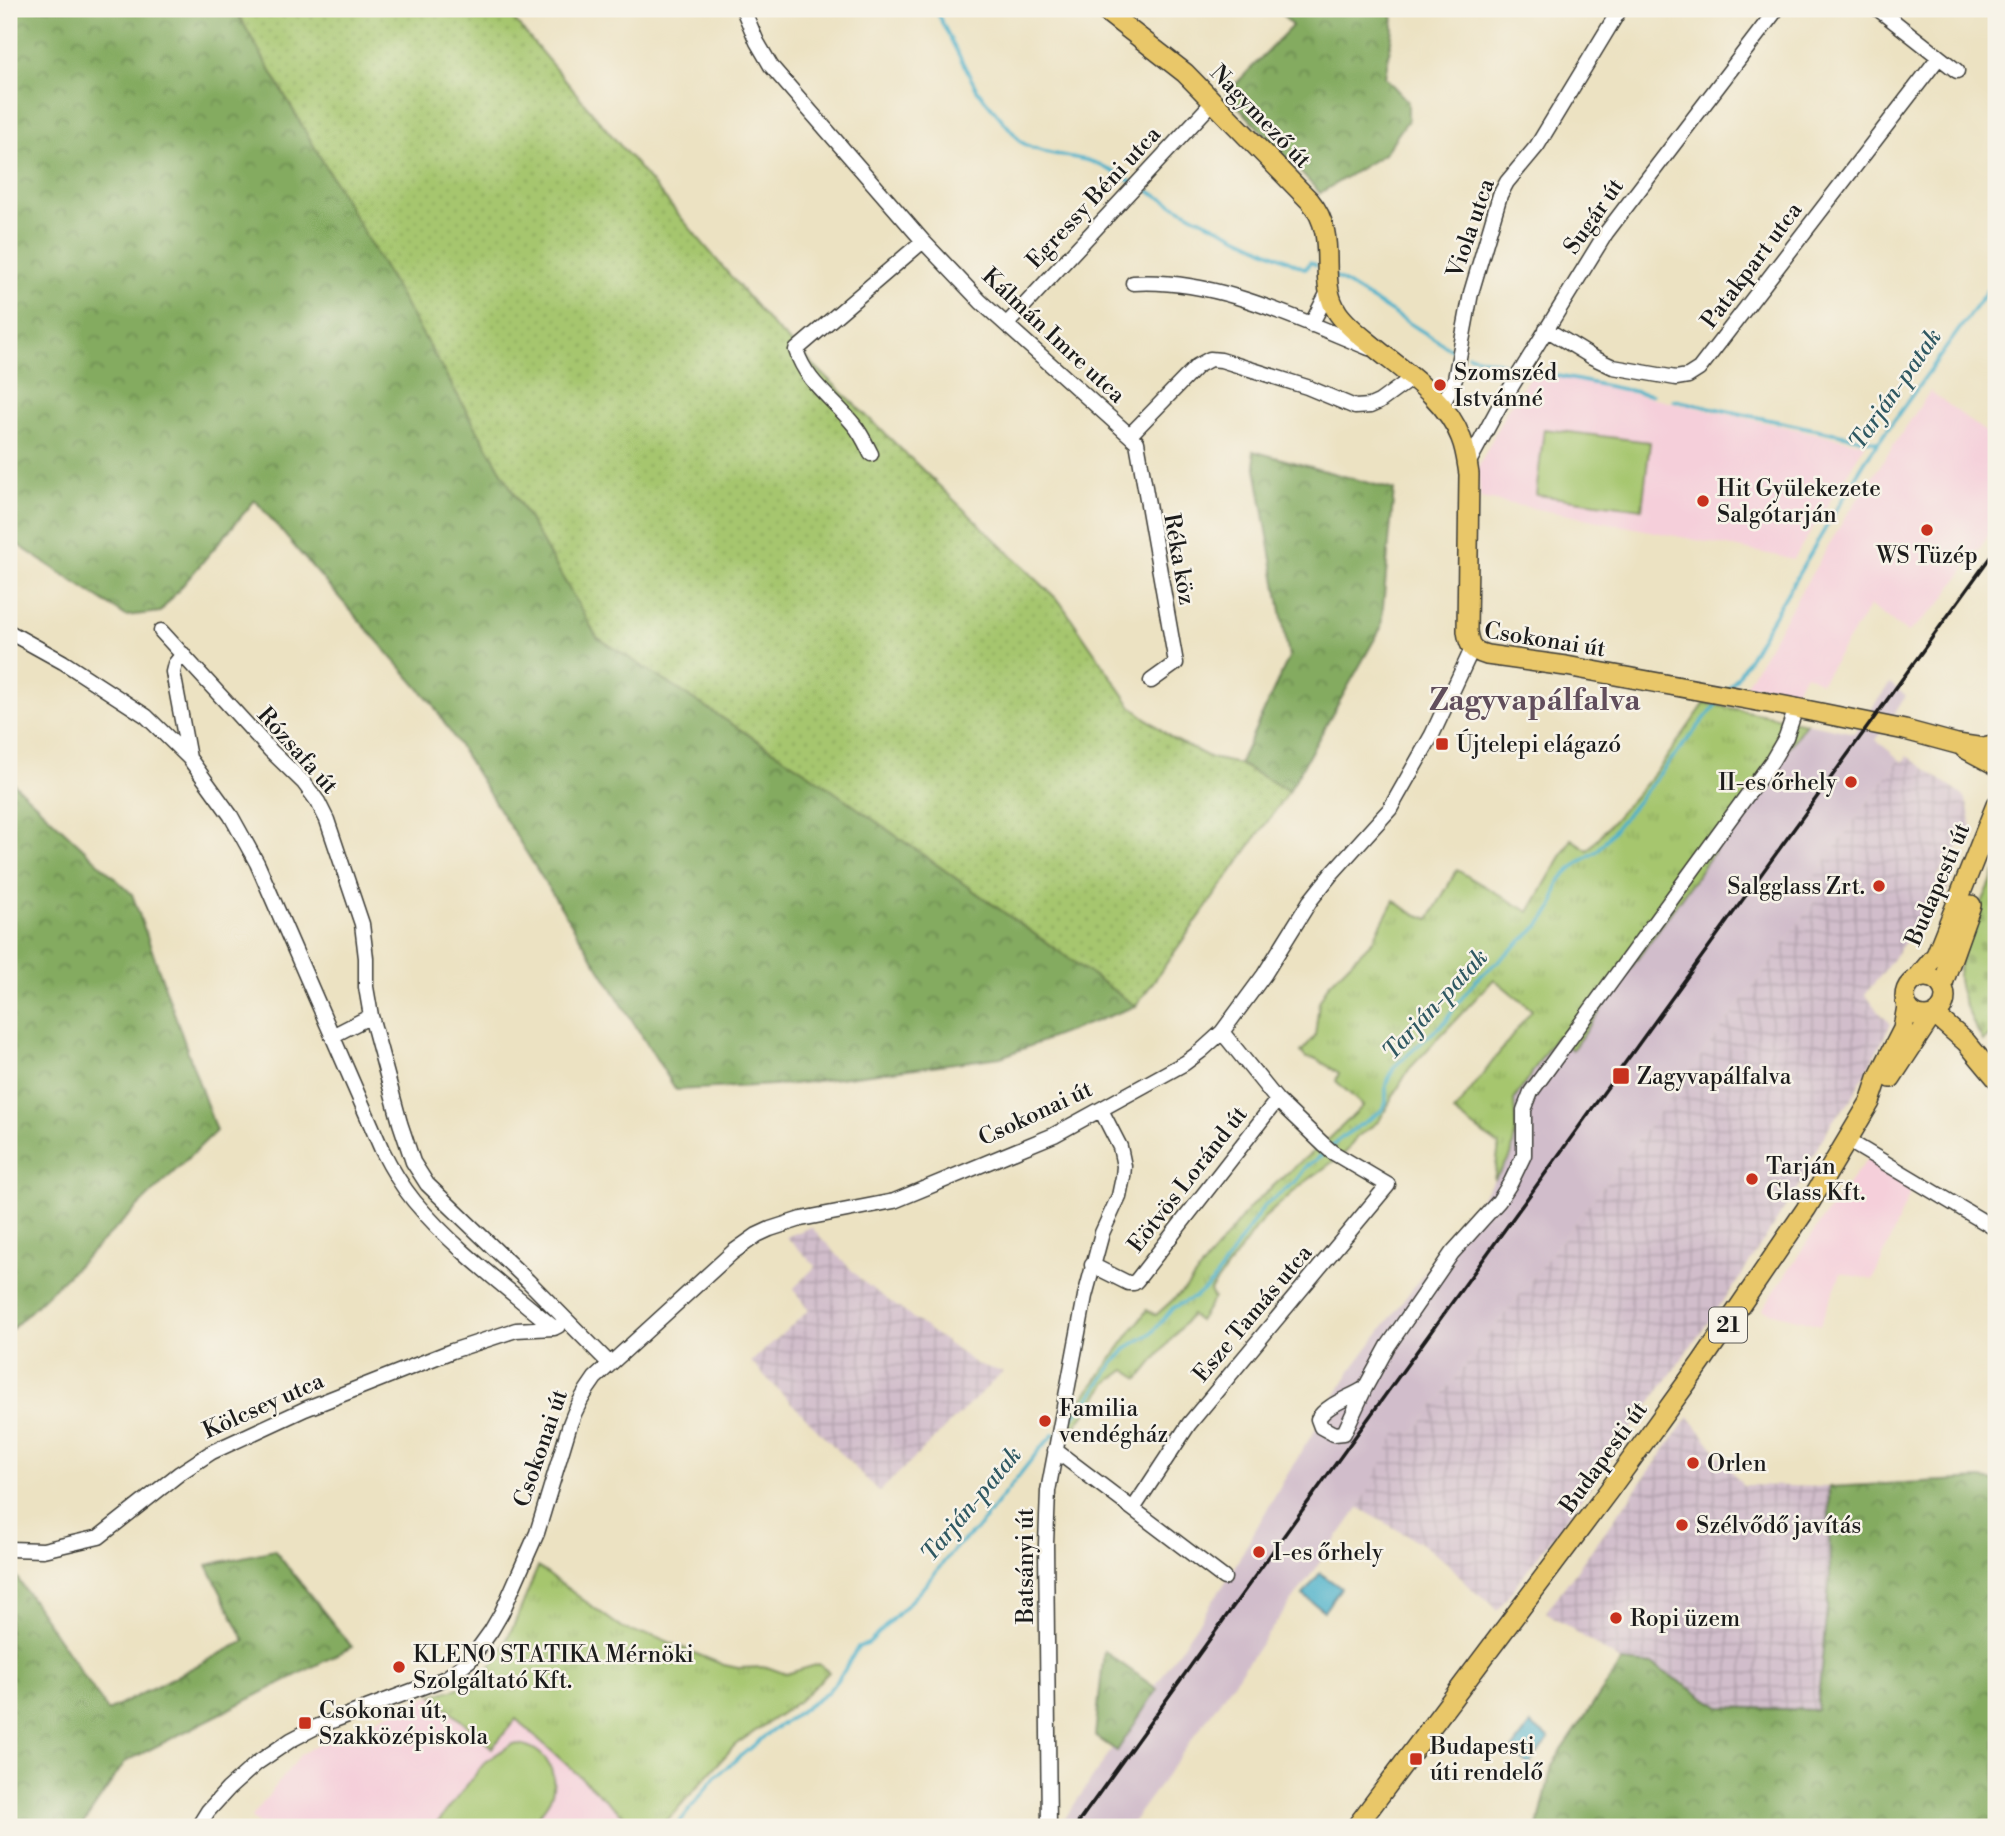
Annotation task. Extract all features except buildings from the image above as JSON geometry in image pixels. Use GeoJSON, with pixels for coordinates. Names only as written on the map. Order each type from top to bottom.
{"type":"FeatureCollection","features":[{"type":"Feature","properties":{"kind":"main road","name":"Nagymező út"},"geometry":{"type":"LineString","coordinates":[[1103,9],[1185,74],[1318,211],[1324,223],[1329,290],[1336,309],[1342,318],[1442,406],[1460,435],[1468,464],[1467,631],[1472,649]]}},
{"type":"Feature","properties":{"kind":"main road","name":"Csokonai út"},"geometry":{"type":"LineString","coordinates":[[1472,649],[1487,655],[1566,666],[1796,708],[1905,730],[1957,744]]}},
{"type":"Feature","properties":{"kind":"main road"},"geometry":{"type":"LineString","coordinates":[[1957,744],[1984,748],[1996,745]]}},
{"type":"Feature","properties":{"kind":"main road"},"geometry":{"type":"LineString","coordinates":[[1957,744],[1996,765],[1996,758]]}},
{"type":"Feature","properties":{"kind":"main road","name":"Budapesti út"},"geometry":{"type":"LineString","coordinates":[[1917,978],[1936,955],[1996,805]]}},
{"type":"Feature","properties":{"kind":"main road","name":"Budapesti út"},"geometry":{"type":"LineString","coordinates":[[1870,1102],[1887,1086],[1938,1005],[1996,839]]}},
{"type":"Feature","properties":{"kind":"main road"},"geometry":{"type":"LineString","coordinates":[[1917,978],[1931,978],[1938,1005],[1996,1078]]}},
{"type":"Feature","properties":{"kind":"main road","name":"21"},"geometry":{"type":"LineString","coordinates":[[1907,1006],[1905,993],[1911,982],[1917,978]]}},
{"type":"Feature","properties":{"kind":"main road"},"geometry":{"type":"LineString","coordinates":[[1907,1006],[1915,1015],[1923,1017],[1938,1005]]}},
{"type":"Feature","properties":{"kind":"main road","name":"Budapesti út"},"geometry":{"type":"LineString","coordinates":[[1356,1827],[1610,1489],[1701,1363],[1806,1209],[1870,1102],[1878,1078],[1903,1029],[1907,1006]]}},
{"type":"Feature","properties":{"kind":"street","name":"Kálmán Imre utca"},"geometry":{"type":"LineString","coordinates":[[743,9],[771,66],[923,241],[981,302],[1130,435],[1197,366],[1210,359],[1221,359],[1307,387],[1355,407],[1379,402],[1412,378]]}},
{"type":"Feature","properties":{"kind":"street","name":"Viola utca"},"geometry":{"type":"LineString","coordinates":[[1442,406],[1455,379],[1471,293],[1500,195],[1507,182],[1537,145],[1620,9]]}},
{"type":"Feature","properties":{"kind":"street","name":"Sugár út"},"geometry":{"type":"LineString","coordinates":[[1468,464],[1516,379],[1606,233],[1777,9]]}},
{"type":"Feature","properties":{"kind":"street"},"geometry":{"type":"LineString","coordinates":[[1878,9],[1957,71]]}},
{"type":"Feature","properties":{"kind":"street","name":"Patakpart utca"},"geometry":{"type":"LineString","coordinates":[[1546,329],[1613,367],[1675,378],[1692,374],[1710,356],[1939,57]]}},
{"type":"Feature","properties":{"kind":"street","name":"Egressy Béni utca"},"geometry":{"type":"LineString","coordinates":[[1007,324],[1213,102]]}},
{"type":"Feature","properties":{"kind":"street"},"geometry":{"type":"LineString","coordinates":[[871,454],[855,425],[817,388],[796,350],[923,241]]}},
{"type":"Feature","properties":{"kind":"street","name":"Nagymező út"},"geometry":{"type":"LineString","coordinates":[[1133,283],[1162,283],[1198,288],[1273,310],[1383,354]]}},
{"type":"Feature","properties":{"kind":"street"},"geometry":{"type":"LineString","coordinates":[[1311,325],[1329,290]]}},
{"type":"Feature","properties":{"kind":"street","name":"Réka köz"},"geometry":{"type":"LineString","coordinates":[[1130,435],[1136,442],[1176,663],[1152,681]]}},
{"type":"Feature","properties":{"kind":"street","name":"Rózsafa út"},"geometry":{"type":"LineString","coordinates":[[162,631],[200,676],[304,783],[327,820],[362,924],[371,1016],[400,1123],[414,1162],[427,1184],[610,1364]]}},
{"type":"Feature","properties":{"kind":"street"},"geometry":{"type":"LineString","coordinates":[[9,632],[63,662],[146,716],[189,758],[231,816],[257,863],[382,1150],[412,1199],[441,1231],[554,1328],[568,1321]]}},
{"type":"Feature","properties":{"kind":"street","name":"Csokonai út"},"geometry":{"type":"LineString","coordinates":[[198,1827],[228,1789],[257,1762],[291,1740],[316,1727],[446,1678],[470,1660],[502,1612],[537,1533],[570,1424],[586,1389],[733,1252],[770,1228],[801,1219],[882,1205],[1054,1135],[1185,1063],[1222,1032],[1264,975],[1310,901],[1378,823],[1402,790],[1432,735],[1472,649]]}},
{"type":"Feature","properties":{"kind":"street"},"geometry":{"type":"LineString","coordinates":[[183,654],[173,671],[189,758]]}},
{"type":"Feature","properties":{"kind":"street"},"geometry":{"type":"LineString","coordinates":[[1365,1388],[1388,1346],[1452,1253],[1499,1201],[1511,1182],[1524,1155],[1524,1110],[1527,1100],[1772,761],[1786,737],[1796,708]]}},
{"type":"Feature","properties":{"kind":"street"},"geometry":{"type":"LineString","coordinates":[[332,1036],[371,1016]]}},
{"type":"Feature","properties":{"kind":"street"},"geometry":{"type":"LineString","coordinates":[[1222,1032],[1277,1100]]}},
{"type":"Feature","properties":{"kind":"street","name":"Esze Tamás utca"},"geometry":{"type":"LineString","coordinates":[[1133,1509],[1189,1424],[1388,1185],[1328,1149],[1277,1100]]}},
{"type":"Feature","properties":{"kind":"street","name":"Eötvös Loránd út"},"geometry":{"type":"LineString","coordinates":[[1092,1265],[1128,1283],[1134,1283],[1277,1100]]}},
{"type":"Feature","properties":{"kind":"street","name":"Batsányi út"},"geometry":{"type":"LineString","coordinates":[[1047,1825],[1048,1491],[1092,1265],[1124,1177],[1120,1147],[1101,1110]]}},
{"type":"Feature","properties":{"kind":"street"},"geometry":{"type":"LineString","coordinates":[[1847,1140],[1996,1229]]}},
{"type":"Feature","properties":{"kind":"street","name":"Kölcsey utca"},"geometry":{"type":"LineString","coordinates":[[9,1549],[43,1549],[99,1537],[180,1473],[212,1452],[246,1436],[305,1409],[452,1352],[516,1330],[554,1328]]}},
{"type":"Feature","properties":{"kind":"street"},"geometry":{"type":"LineString","coordinates":[[1056,1444],[1133,1509],[1224,1578]]}},
{"type":"Feature","properties":{"kind":"shaded area"},"geometry":{"type":"Polygon","coordinates":[[[1533,372],[1866,443],[1794,559],[1480,498],[1478,468],[1506,411],[1533,372]]]}},
{"type":"Feature","properties":{"kind":"shaded area"},"geometry":{"type":"Polygon","coordinates":[[[1930,391],[1996,440],[1996,525],[1940,604],[1908,633],[1870,606],[1821,682],[1805,674],[1795,691],[1768,686],[1745,686],[1843,521],[1930,391]]]}},
{"type":"Feature","properties":{"kind":"shaded area"},"geometry":{"type":"Polygon","coordinates":[[[1890,683],[1906,696],[1876,740],[1899,759],[1808,885],[1820,894],[1763,973],[1412,1435],[1398,1429],[1359,1508],[1129,1827],[1059,1827],[1227,1580],[1352,1369],[1511,1156],[1516,1130],[1514,1100],[1557,1035],[1573,1050],[1806,723],[1854,733],[1890,683]]]}},
{"type":"Feature","properties":{"kind":"shaded area"},"geometry":{"type":"Polygon","coordinates":[[[1907,756],[1962,795],[1968,806],[1972,828],[1936,878],[1949,888],[1937,904],[1933,902],[1865,994],[1891,1024],[1849,1103],[1833,1120],[1807,1166],[1804,1178],[1737,1282],[1497,1611],[1491,1603],[1472,1590],[1450,1565],[1419,1542],[1359,1508],[1381,1462],[1398,1428],[1412,1435],[1763,973],[1820,894],[1808,885],[1899,759],[1903,762],[1907,756]]]}},
{"type":"Feature","properties":{"kind":"shaded area"},"geometry":{"type":"Polygon","coordinates":[[[1869,1156],[1914,1184],[1873,1280],[1841,1273],[1820,1325],[1762,1310],[1821,1221],[1869,1156]]]}},
{"type":"Feature","properties":{"kind":"shaded area"},"geometry":{"type":"Polygon","coordinates":[[[811,1227],[862,1281],[976,1364],[1003,1372],[879,1492],[751,1362],[809,1310],[793,1289],[816,1266],[786,1237],[811,1227]]]}},
{"type":"Feature","properties":{"kind":"shaded area"},"geometry":{"type":"Polygon","coordinates":[[[1689,1417],[1743,1485],[1829,1487],[1830,1577],[1817,1710],[1720,1707],[1653,1665],[1622,1662],[1546,1612],[1689,1417]]]}},
{"type":"Feature","properties":{"kind":"shaded area"},"geometry":{"type":"Polygon","coordinates":[[[432,1695],[492,1748],[516,1718],[636,1827],[261,1827],[251,1818],[300,1755],[316,1745],[432,1695]]]}},
{"type":"Feature","properties":{"kind":"green space"},"geometry":{"type":"Polygon","coordinates":[[[9,9],[235,9],[597,637],[808,773],[1136,1006],[1001,1057],[793,1084],[676,1090],[432,703],[255,500],[160,612],[126,616],[9,539],[9,9]]]}},
{"type":"Feature","properties":{"kind":"green space"},"geometry":{"type":"Polygon","coordinates":[[[235,9],[505,9],[770,323],[1060,602],[1132,707],[1173,739],[1211,758],[1239,764],[1289,791],[1136,1006],[808,773],[597,637],[235,9]]]}},
{"type":"Feature","properties":{"kind":"green space"},"geometry":{"type":"Polygon","coordinates":[[[1278,9],[1392,9],[1393,29],[1385,77],[1408,102],[1408,120],[1384,154],[1320,193],[1226,94],[1292,26],[1278,9]]]}},
{"type":"Feature","properties":{"kind":"green space"},"geometry":{"type":"Polygon","coordinates":[[[1544,429],[1650,442],[1642,509],[1536,495],[1544,429]]]}},
{"type":"Feature","properties":{"kind":"green space"},"geometry":{"type":"Polygon","coordinates":[[[1253,451],[1394,490],[1381,628],[1289,791],[1239,764],[1289,657],[1253,451]]]}},
{"type":"Feature","properties":{"kind":"green space"},"geometry":{"type":"Polygon","coordinates":[[[1705,703],[1806,723],[1572,1050],[1556,1036],[1514,1100],[1516,1130],[1511,1156],[1494,1180],[1499,1146],[1454,1112],[1532,1010],[1494,979],[1409,1069],[1379,1121],[1357,1137],[1346,1152],[1300,1186],[1264,1218],[1210,1291],[1214,1298],[1199,1321],[1191,1315],[1139,1379],[1125,1370],[1107,1383],[1064,1442],[1073,1412],[1147,1310],[1156,1315],[1185,1289],[1250,1207],[1363,1106],[1336,1081],[1339,1073],[1316,1059],[1306,1058],[1301,1052],[1315,1036],[1319,1002],[1328,985],[1373,940],[1394,900],[1410,912],[1429,919],[1457,870],[1529,912],[1571,839],[1588,850],[1659,768],[1705,703]]]}},
{"type":"Feature","properties":{"kind":"green space"},"geometry":{"type":"Polygon","coordinates":[[[9,779],[132,894],[216,1131],[9,1332],[9,779]]]}},
{"type":"Feature","properties":{"kind":"green space"},"geometry":{"type":"Polygon","coordinates":[[[1996,871],[1996,1031],[1983,1041],[1963,999],[1958,974],[1968,936],[1996,871]]]}},
{"type":"Feature","properties":{"kind":"green space"},"geometry":{"type":"Polygon","coordinates":[[[1980,1479],[1996,1481],[1996,1827],[1538,1827],[1552,1765],[1622,1662],[1653,1665],[1720,1707],[1817,1710],[1830,1577],[1829,1487],[1980,1479]]]}},
{"type":"Feature","properties":{"kind":"green space"},"geometry":{"type":"Polygon","coordinates":[[[274,1550],[352,1647],[125,1762],[81,1827],[9,1827],[9,1566],[108,1711],[245,1641],[207,1565],[274,1550]]]}},
{"type":"Feature","properties":{"kind":"green space"},"geometry":{"type":"Polygon","coordinates":[[[538,1567],[622,1628],[653,1635],[724,1665],[738,1668],[767,1667],[786,1674],[819,1664],[829,1672],[799,1701],[735,1745],[661,1827],[636,1827],[516,1719],[492,1748],[432,1695],[468,1684],[488,1669],[505,1643],[538,1567]]]}},
{"type":"Feature","properties":{"kind":"green space"},"geometry":{"type":"Polygon","coordinates":[[[1104,1651],[1157,1689],[1117,1751],[1095,1736],[1104,1651]]]}},
{"type":"Feature","properties":{"kind":"green space"},"geometry":{"type":"Polygon","coordinates":[[[512,1744],[532,1748],[541,1754],[547,1761],[553,1780],[549,1801],[528,1827],[434,1827],[486,1761],[512,1744]]]}},
{"type":"Feature","properties":{"kind":"water"},"geometry":{"type":"Polygon","coordinates":[[[1320,1573],[1341,1588],[1324,1611],[1303,1595],[1320,1573]]]}},
{"type":"Feature","properties":{"kind":"water"},"geometry":{"type":"Polygon","coordinates":[[[1531,1724],[1549,1739],[1529,1765],[1511,1751],[1531,1724]]]}},
{"type":"Feature","properties":{"kind":"waterway"},"geometry":{"type":"LineString","coordinates":[[935,9],[977,90],[1021,142],[1046,152],[1090,161],[1134,183]]}},
{"type":"Feature","properties":{"kind":"waterway"},"geometry":{"type":"LineString","coordinates":[[1141,187],[1194,216],[1306,269],[1310,262],[1316,265]]}},
{"type":"Feature","properties":{"kind":"waterway"},"geometry":{"type":"LineString","coordinates":[[1334,276],[1457,353]]}},
{"type":"Feature","properties":{"kind":"waterway","name":"Tarján-patak"},"geometry":{"type":"LineString","coordinates":[[1728,689],[1739,675],[1865,461],[1996,278]]}},
{"type":"Feature","properties":{"kind":"waterway"},"geometry":{"type":"LineString","coordinates":[[1468,355],[1514,366]]}},
{"type":"Feature","properties":{"kind":"waterway"},"geometry":{"type":"LineString","coordinates":[[1533,371],[1652,395]]}},
{"type":"Feature","properties":{"kind":"waterway"},"geometry":{"type":"LineString","coordinates":[[1674,400],[1877,442]]}},
{"type":"Feature","properties":{"kind":"waterway","name":"Tarján-patak"},"geometry":{"type":"LineString","coordinates":[[1331,1147],[1380,1112],[1386,1103],[1386,1084],[1395,1066],[1447,1020],[1476,980],[1539,926],[1553,907],[1558,884],[1563,877],[1597,851],[1719,701]]}},
{"type":"Feature","properties":{"kind":"waterway","name":"Tarján-patak"},"geometry":{"type":"LineString","coordinates":[[1065,1425],[1084,1406],[1128,1347],[1153,1332],[1173,1308],[1196,1297],[1212,1283],[1264,1206],[1295,1182],[1306,1167],[1326,1152]]}},
{"type":"Feature","properties":{"kind":"waterway","name":"Tarján-patak"},"geometry":{"type":"LineString","coordinates":[[676,1827],[715,1777],[766,1735],[827,1693],[858,1647],[868,1644],[921,1590],[956,1547],[976,1530],[1054,1434]]}},
{"type":"Feature","properties":{"kind":"railway"},"geometry":{"type":"LineString","coordinates":[[1075,1827],[1996,549]]}},
{"type":"Feature","properties":{"kind":"place","name":"Szomszéd Istvánné"},"geometry":{"type":"Point","coordinates":[1440,385]}},
{"type":"Feature","properties":{"kind":"place","name":"Hit Gyülekezete Salgótarján"},"geometry":{"type":"Point","coordinates":[1703,501]}},
{"type":"Feature","properties":{"kind":"place","name":"WS Tüzép"},"geometry":{"type":"Point","coordinates":[1927,530]}},
{"type":"Feature","properties":{"kind":"place","name":"Újtelepi elágazó"},"geometry":{"type":"Point","coordinates":[1442,744]}},
{"type":"Feature","properties":{"kind":"place","name":"II-es őrhely"},"geometry":{"type":"Point","coordinates":[1851,782]}},
{"type":"Feature","properties":{"kind":"place","name":"Salgglass Zrt."},"geometry":{"type":"Point","coordinates":[1879,886]}},
{"type":"Feature","properties":{"kind":"place","name":"Zagyvapálfalva"},"geometry":{"type":"Point","coordinates":[1621,1076]}},
{"type":"Feature","properties":{"kind":"place","name":"Tarján Glass Kft."},"geometry":{"type":"Point","coordinates":[1752,1179]}},
{"type":"Feature","properties":{"kind":"place","name":"Familia vendégház"},"geometry":{"type":"Point","coordinates":[1045,1421]}},
{"type":"Feature","properties":{"kind":"place","name":"Orlen"},"geometry":{"type":"Point","coordinates":[1693,1463]}},
{"type":"Feature","properties":{"kind":"place","name":"Szélvődő javítás"},"geometry":{"type":"Point","coordinates":[1682,1525]}},
{"type":"Feature","properties":{"kind":"place","name":"I-es őrhely"},"geometry":{"type":"Point","coordinates":[1259,1552]}},
{"type":"Feature","properties":{"kind":"place","name":"Ropi üzem"},"geometry":{"type":"Point","coordinates":[1616,1618]}},
{"type":"Feature","properties":{"kind":"place","name":"KLENO STATIKA Mérnöki Szolgáltató Kft."},"geometry":{"type":"Point","coordinates":[399,1667]}},
{"type":"Feature","properties":{"kind":"place","name":"Csokonai út, Szakközépiskola"},"geometry":{"type":"Point","coordinates":[305,1723]}},
{"type":"Feature","properties":{"kind":"place","name":"Budapesti úti rendelő"},"geometry":{"type":"Point","coordinates":[1416,1759]}},
{"type":"Feature","properties":{"kind":"district","name":"Zagyvapálfalva"},"geometry":{"type":"Point","coordinates":[1535,700]}}]}
